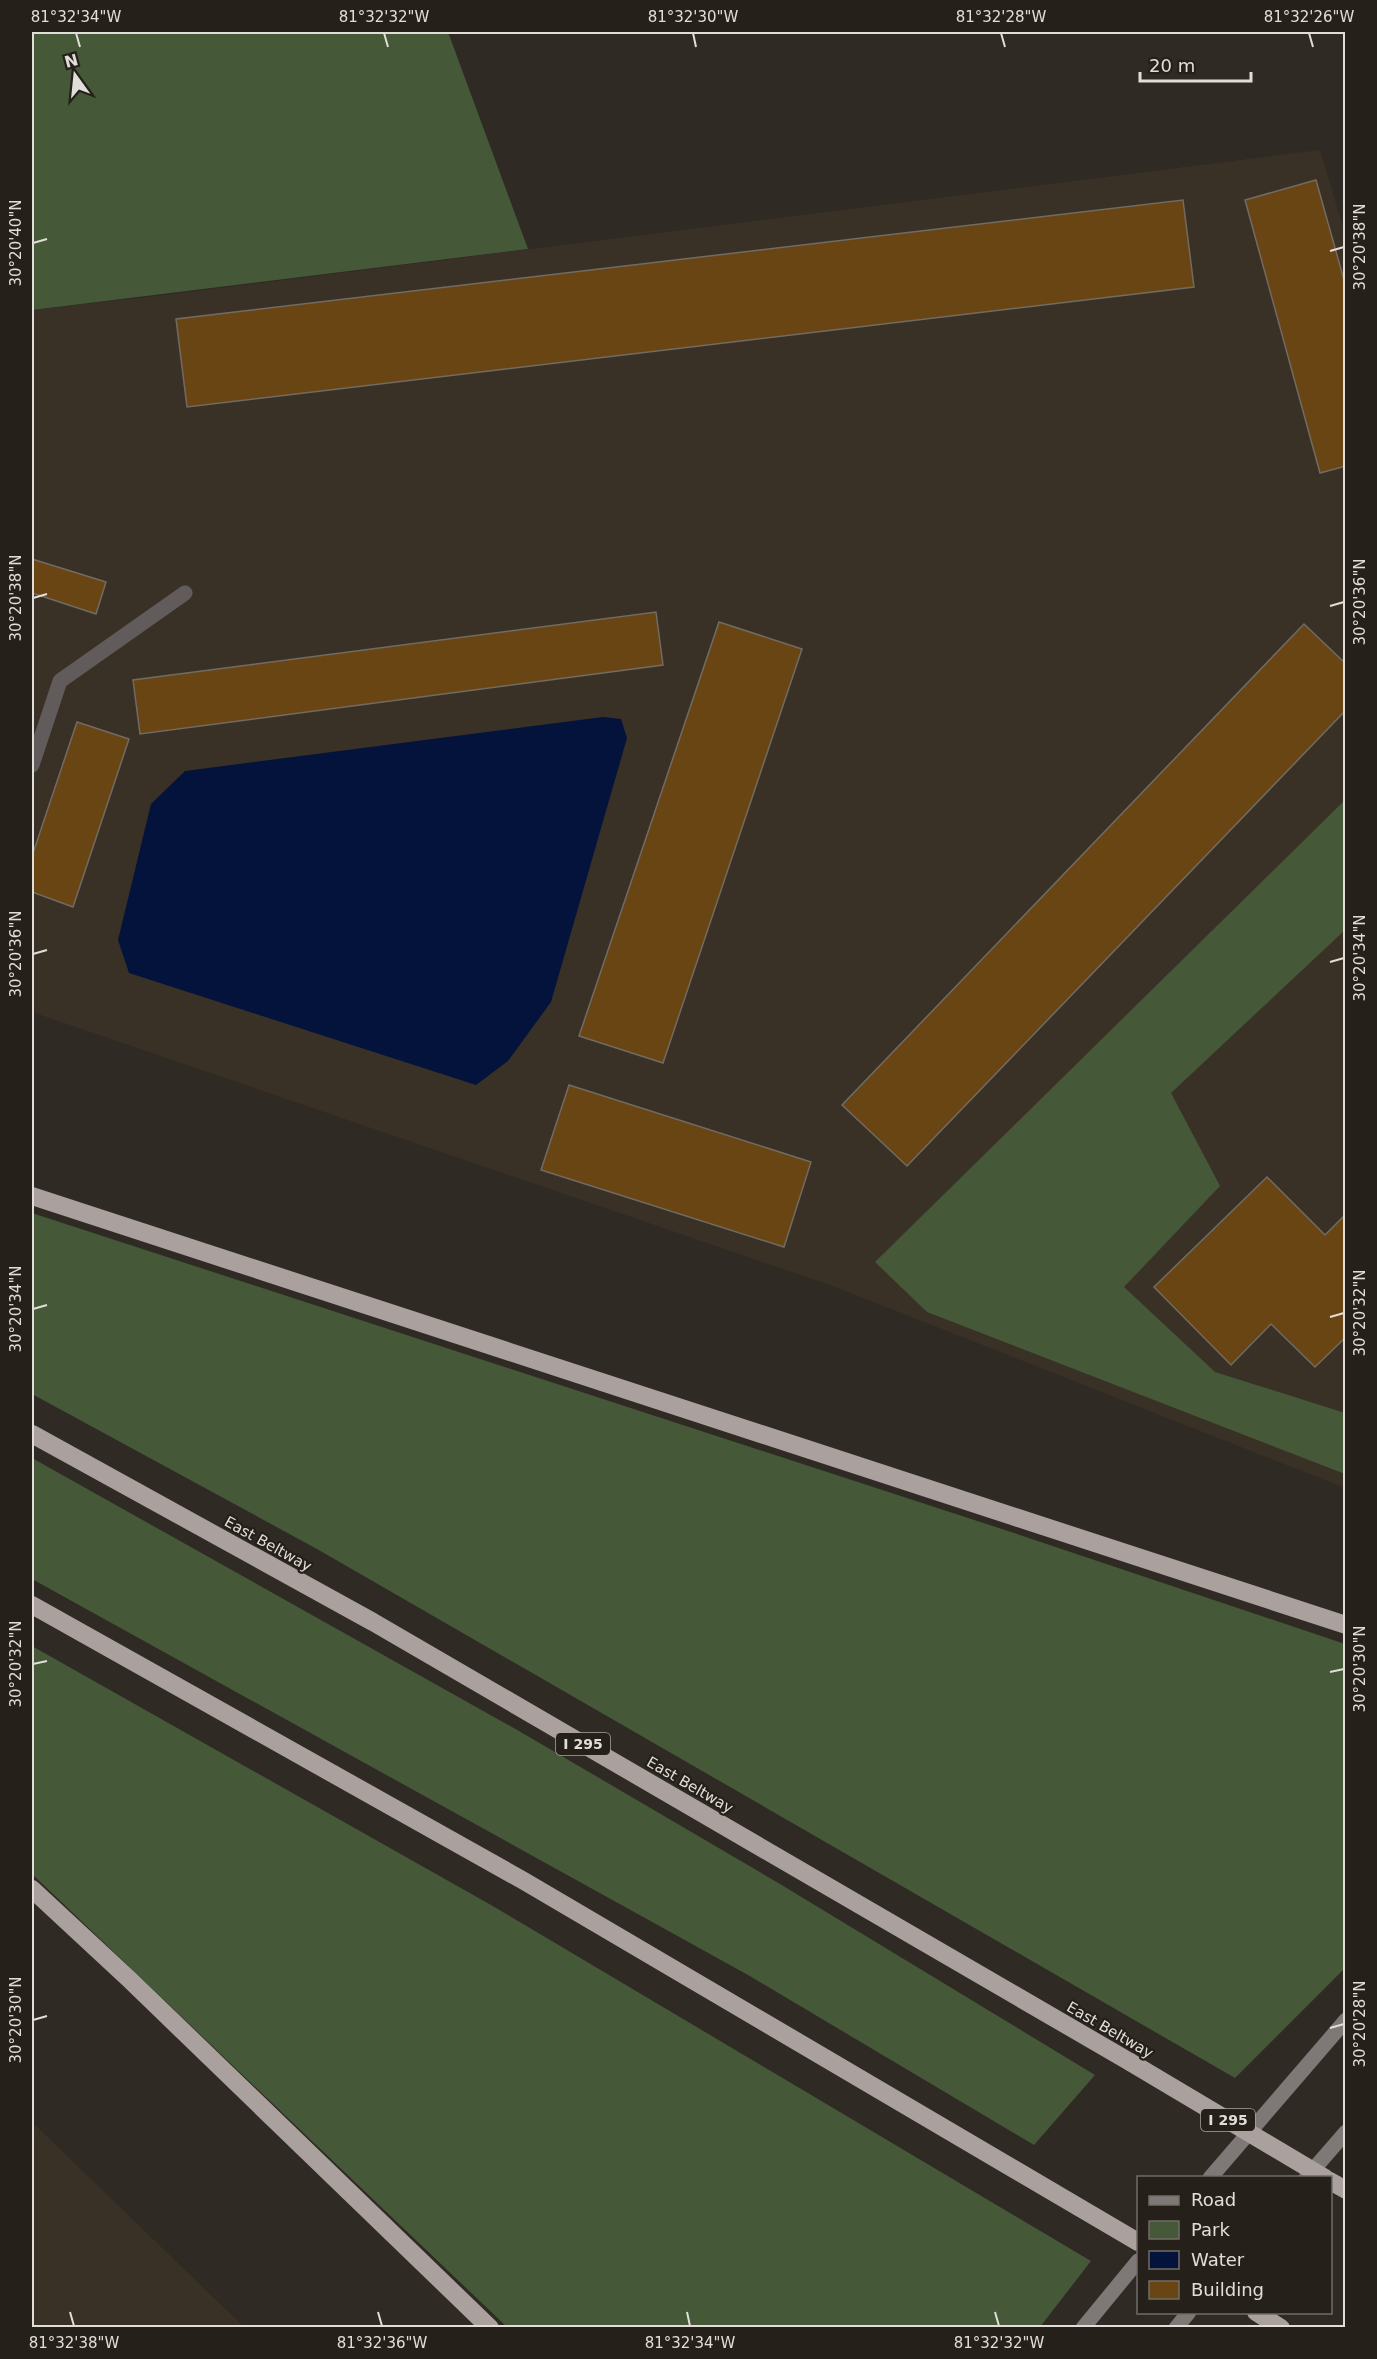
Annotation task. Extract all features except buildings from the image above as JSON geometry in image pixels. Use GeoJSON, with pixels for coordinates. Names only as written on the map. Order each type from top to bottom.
{"type":"FeatureCollection","features":[{"type":"Feature","properties":{"kind":"highway"},"geometry":{"type":"LineString","coordinates":[[32,1196],[1346,1625]]}},
{"type":"Feature","properties":{"kind":"highway","name":"East Beltway"},"geometry":{"type":"LineString","coordinates":[[32,1434],[373,1622],[1322,2176]]}},
{"type":"Feature","properties":{"kind":"highway"},"geometry":{"type":"LineString","coordinates":[[32,1605],[524,1881],[1137,2241]]}},
{"type":"Feature","properties":{"kind":"highway"},"geometry":{"type":"LineString","coordinates":[[32,1889],[130,1980],[490,2328]]}},
{"type":"Feature","properties":{"kind":"highway"},"geometry":{"type":"LineString","coordinates":[[1332,2182],[1346,2190]]}},
{"type":"Feature","properties":{"kind":"highway"},"geometry":{"type":"LineString","coordinates":[[1258,2314],[1281,2328]]}},
{"type":"Feature","properties":{"kind":"main road"},"geometry":{"type":"LineString","coordinates":[[1212,2176],[1346,2020]]}},
{"type":"Feature","properties":{"kind":"main road"},"geometry":{"type":"LineString","coordinates":[[1308,2176],[1346,2132]]}},
{"type":"Feature","properties":{"kind":"main road"},"geometry":{"type":"LineString","coordinates":[[1083,2328],[1137,2262]]}},
{"type":"Feature","properties":{"kind":"main road"},"geometry":{"type":"LineString","coordinates":[[1176,2328],[1188,2314]]}},
{"type":"Feature","properties":{"kind":"lane"},"geometry":{"type":"LineString","coordinates":[[32,765],[60,681],[185,593]]}},
{"type":"Feature","properties":{"kind":"shaded area"},"geometry":{"type":"Polygon","coordinates":[[[1320,150],[1346,237],[1345,1488],[833,1286],[32,1012],[32,310],[1320,150]]]}},
{"type":"Feature","properties":{"kind":"shaded area"},"geometry":{"type":"Polygon","coordinates":[[[32,2122],[244,2327],[32,2327],[32,2122]]]}},
{"type":"Feature","properties":{"kind":"green space"},"geometry":{"type":"Polygon","coordinates":[[[32,32],[448,32],[528,249],[32,310],[32,32]]]}},
{"type":"Feature","properties":{"kind":"green space"},"geometry":{"type":"Polygon","coordinates":[[[1345,800],[1345,930],[1171,1093],[1220,1186],[1124,1287],[1215,1372],[1345,1413],[1345,1474],[927,1312],[875,1262],[1345,800]]]}},
{"type":"Feature","properties":{"kind":"green space"},"geometry":{"type":"Polygon","coordinates":[[[32,1213],[1008,1531],[1345,1644],[1345,1968],[1235,2078],[317,1549],[32,1394],[32,1213]]]}},
{"type":"Feature","properties":{"kind":"green space"},"geometry":{"type":"Polygon","coordinates":[[[32,1458],[519,1731],[780,1884],[1095,2075],[1034,2145],[748,1975],[32,1579],[32,1458]]]}},
{"type":"Feature","properties":{"kind":"green space"},"geometry":{"type":"Polygon","coordinates":[[[32,1646],[491,1905],[1091,2261],[1040,2327],[507,2327],[32,1874],[32,1646]]]}},
{"type":"Feature","properties":{"kind":"water"},"geometry":{"type":"Polygon","coordinates":[[[603,717],[621,719],[627,738],[551,1002],[508,1061],[476,1085],[129,973],[118,940],[151,804],[185,771],[603,717]]]}}]}
